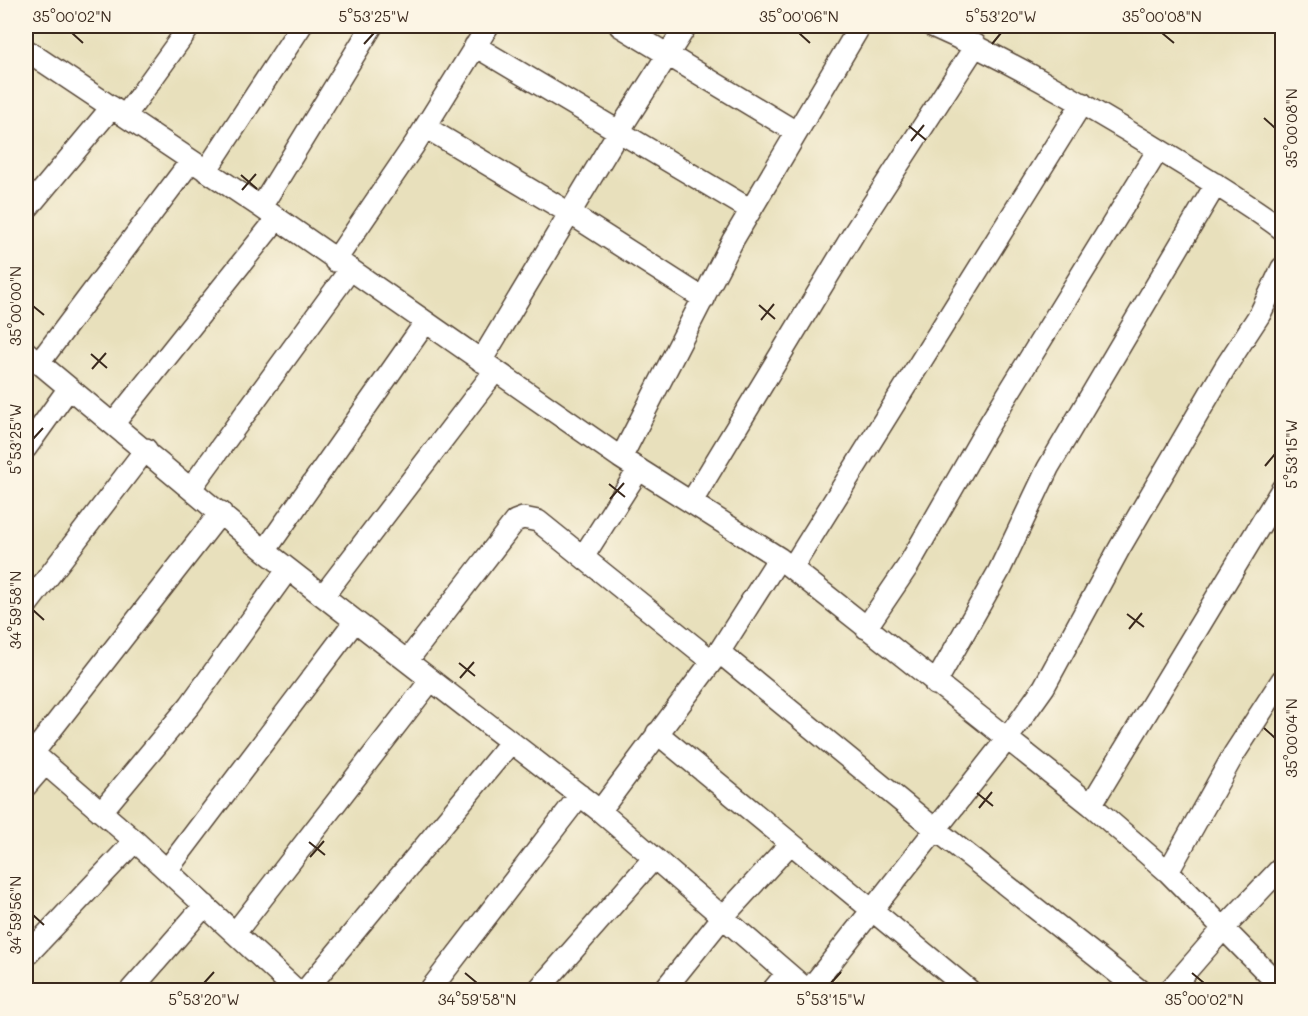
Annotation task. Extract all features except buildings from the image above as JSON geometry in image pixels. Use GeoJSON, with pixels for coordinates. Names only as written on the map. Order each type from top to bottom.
{"type":"FeatureCollection","features":[{"type":"Feature","properties":{"kind":"street"},"geometry":{"type":"LineString","coordinates":[[26,210],[118,112],[190,26]]}},
{"type":"Feature","properties":{"kind":"street"},"geometry":{"type":"LineString","coordinates":[[301,26],[198,166],[32,358],[146,449],[265,551],[600,811],[808,990],[1007,739],[1044,687],[1119,549],[1226,366],[1260,314],[1282,268]]}},
{"type":"Feature","properties":{"kind":"street"},"geometry":{"type":"LineString","coordinates":[[114,423],[268,214],[372,26]]}},
{"type":"Feature","properties":{"kind":"street"},"geometry":{"type":"LineString","coordinates":[[191,488],[342,266],[488,26]]}},
{"type":"Feature","properties":{"kind":"street"},"geometry":{"type":"LineString","coordinates":[[620,26],[796,132]]}},
{"type":"Feature","properties":{"kind":"street"},"geometry":{"type":"LineString","coordinates":[[323,596],[488,366],[619,131],[686,26]]}},
{"type":"Feature","properties":{"kind":"street"},"geometry":{"type":"LineString","coordinates":[[621,458],[751,210],[860,26]]}},
{"type":"Feature","properties":{"kind":"street"},"geometry":{"type":"LineString","coordinates":[[932,26],[976,45],[1082,103],[1216,184],[1282,229]]}},
{"type":"Feature","properties":{"kind":"street"},"geometry":{"type":"LineString","coordinates":[[692,501],[854,233],[976,45]]}},
{"type":"Feature","properties":{"kind":"street"},"geometry":{"type":"LineString","coordinates":[[475,46],[751,210]]}},
{"type":"Feature","properties":{"kind":"street"},"geometry":{"type":"LineString","coordinates":[[26,50],[621,458],[692,501],[785,563],[935,684],[1092,805],[1168,872],[1282,988]]}},
{"type":"Feature","properties":{"kind":"street"},"geometry":{"type":"LineString","coordinates":[[600,811],[785,563],[1082,103]]}},
{"type":"Feature","properties":{"kind":"street"},"geometry":{"type":"LineString","coordinates":[[425,127],[571,214],[704,299]]}},
{"type":"Feature","properties":{"kind":"street"},"geometry":{"type":"LineString","coordinates":[[866,628],[908,566],[990,423],[1158,150]]}},
{"type":"Feature","properties":{"kind":"street"},"geometry":{"type":"LineString","coordinates":[[935,684],[999,571],[1048,468],[1216,184]]}},
{"type":"Feature","properties":{"kind":"street"},"geometry":{"type":"LineString","coordinates":[[265,551],[425,323]]}},
{"type":"Feature","properties":{"kind":"street"},"geometry":{"type":"LineString","coordinates":[[26,448],[69,388]]}},
{"type":"Feature","properties":{"kind":"street"},"geometry":{"type":"LineString","coordinates":[[26,606],[146,449]]}},
{"type":"Feature","properties":{"kind":"street"},"geometry":{"type":"LineString","coordinates":[[583,557],[639,469]]}},
{"type":"Feature","properties":{"kind":"street"},"geometry":{"type":"LineString","coordinates":[[1092,805],[1282,489]]}},
{"type":"Feature","properties":{"kind":"street"},"geometry":{"type":"LineString","coordinates":[[26,786],[34,755],[220,512]]}},
{"type":"Feature","properties":{"kind":"street"},"geometry":{"type":"LineString","coordinates":[[407,661],[515,520],[524,518],[538,521],[715,656],[1139,990]]}},
{"type":"Feature","properties":{"kind":"street"},"geometry":{"type":"LineString","coordinates":[[101,812],[190,705],[288,569]]}},
{"type":"Feature","properties":{"kind":"street"},"geometry":{"type":"LineString","coordinates":[[167,870],[355,621]]}},
{"type":"Feature","properties":{"kind":"street"},"geometry":{"type":"LineString","coordinates":[[235,933],[431,680]]}},
{"type":"Feature","properties":{"kind":"street"},"geometry":{"type":"LineString","coordinates":[[1168,872],[1234,754],[1282,680]]}},
{"type":"Feature","properties":{"kind":"street"},"geometry":{"type":"LineString","coordinates":[[657,733],[871,912],[969,990]]}},
{"type":"Feature","properties":{"kind":"street"},"geometry":{"type":"LineString","coordinates":[[306,990],[511,742]]}},
{"type":"Feature","properties":{"kind":"street"},"geometry":{"type":"LineString","coordinates":[[34,755],[135,841],[296,990]]}},
{"type":"Feature","properties":{"kind":"street"},"geometry":{"type":"LineString","coordinates":[[429,990],[580,795]]}},
{"type":"Feature","properties":{"kind":"street"},"geometry":{"type":"LineString","coordinates":[[26,956],[135,841]]}},
{"type":"Feature","properties":{"kind":"street"},"geometry":{"type":"LineString","coordinates":[[664,990],[722,918],[790,844]]}},
{"type":"Feature","properties":{"kind":"street"},"geometry":{"type":"LineString","coordinates":[[538,990],[654,858]]}},
{"type":"Feature","properties":{"kind":"street"},"geometry":{"type":"LineString","coordinates":[[1170,990],[1223,929],[1282,867]]}},
{"type":"Feature","properties":{"kind":"street"},"geometry":{"type":"LineString","coordinates":[[131,990],[205,905]]}},
{"type":"Feature","properties":{"kind":"street"},"geometry":{"type":"LineString","coordinates":[[772,990],[787,973]]}}]}
